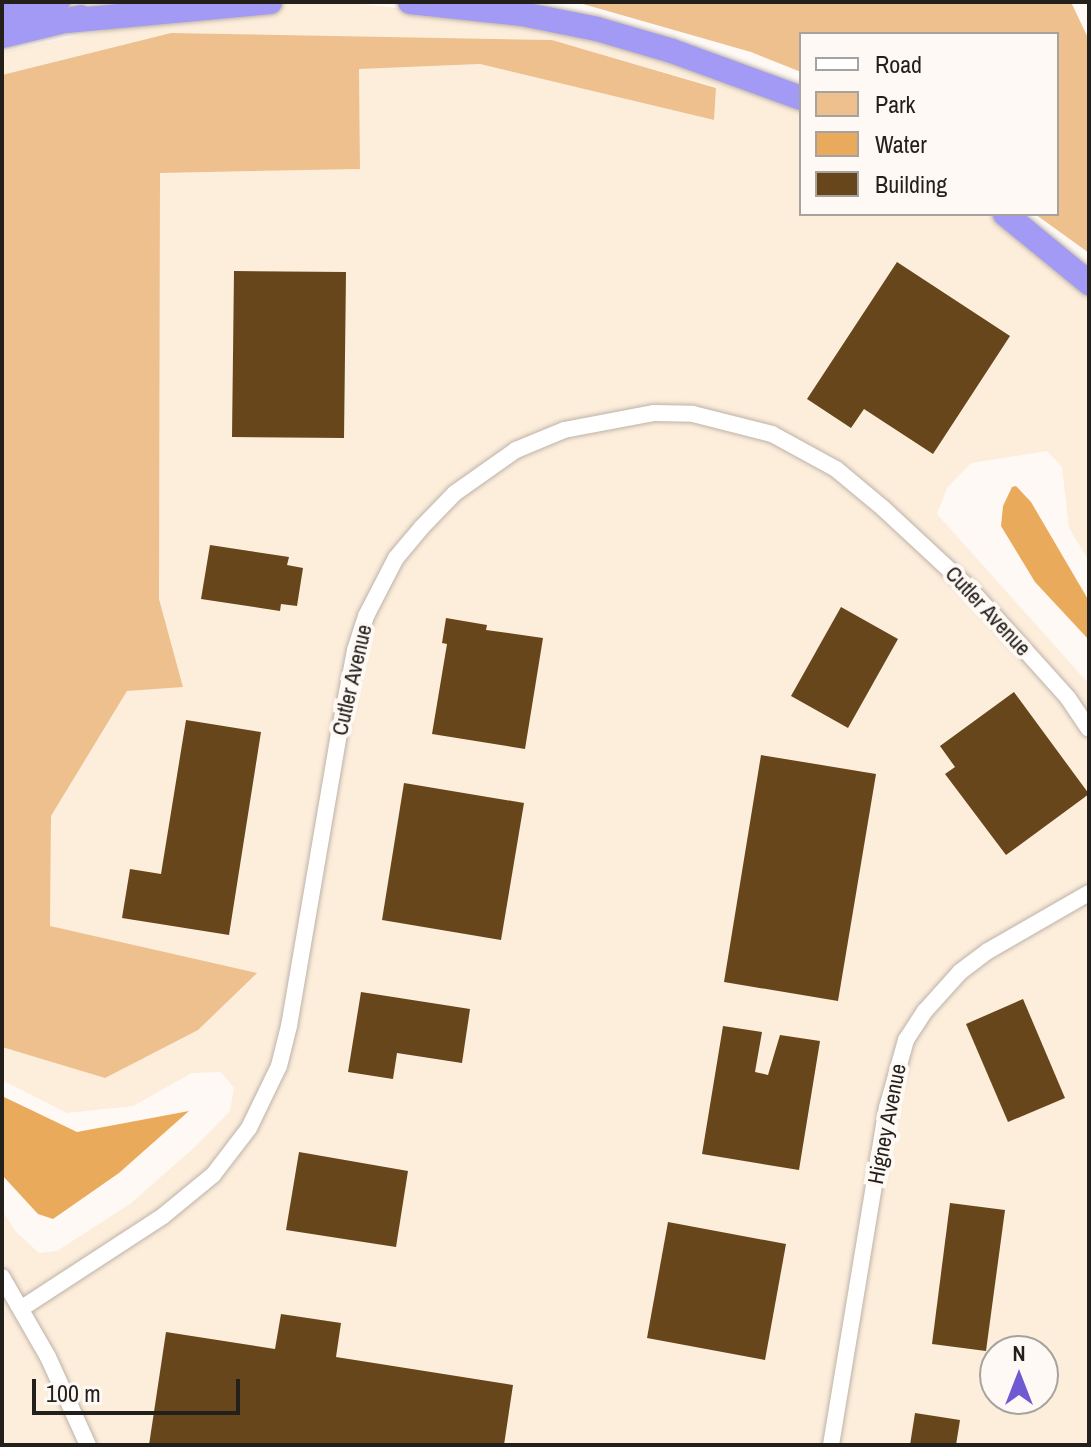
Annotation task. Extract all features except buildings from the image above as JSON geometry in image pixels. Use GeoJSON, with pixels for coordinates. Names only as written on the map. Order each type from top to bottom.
{"type":"FeatureCollection","features":[{"type":"Feature","properties":{"kind":"highway"},"geometry":{"type":"LineString","coordinates":[[2,36],[62,12],[150,2]]}},
{"type":"Feature","properties":{"kind":"highway"},"geometry":{"type":"LineString","coordinates":[[2,15],[270,2]]}},
{"type":"Feature","properties":{"kind":"highway"},"geometry":{"type":"LineString","coordinates":[[410,2],[522,14],[597,29],[672,51],[799,97]]}},
{"type":"Feature","properties":{"kind":"highway"},"geometry":{"type":"LineString","coordinates":[[1007,216],[1089,283]]}},
{"type":"Feature","properties":{"kind":"street","name":"Cutler Avenue"},"geometry":{"type":"LineString","coordinates":[[22,1308],[163,1216],[213,1175],[249,1128],[279,1066],[289,1026],[340,729],[355,650],[366,616],[396,558],[422,527],[455,493],[516,450],[577,427],[654,413],[693,414],[772,434],[836,469],[970,589],[1068,698],[1089,729]]}},
{"type":"Feature","properties":{"kind":"street","name":"Higney Avenue"},"geometry":{"type":"LineString","coordinates":[[831,1445],[887,1108],[906,1040],[925,1011],[960,972],[988,951],[1089,893]]}},
{"type":"Feature","properties":{"kind":"street"},"geometry":{"type":"LineString","coordinates":[[2,1277],[22,1308],[88,1445]]}},
{"type":"Feature","properties":{"kind":"shaded area"},"geometry":{"type":"Polygon","coordinates":[[[241,2],[344,2],[657,37],[799,108],[799,216],[1004,216],[1089,267],[1089,561],[1069,528],[1062,467],[1047,451],[971,463],[947,488],[937,514],[1089,684],[1089,1445],[2,1445],[2,1210],[16,1232],[39,1253],[57,1251],[130,1204],[196,1146],[230,1111],[234,1088],[221,1072],[192,1073],[133,1106],[67,1113],[2,1080],[2,1047],[105,1078],[256,973],[50,927],[51,816],[127,691],[183,686],[159,599],[160,173],[360,169],[359,69],[480,64],[714,120],[716,87],[552,40],[171,33],[2,75],[2,52],[241,2]]]}},
{"type":"Feature","properties":{"kind":"green space"},"geometry":{"type":"Polygon","coordinates":[[[576,2],[1071,2],[1089,40],[1089,253],[1038,216],[1059,216],[1059,32],[799,32],[799,71],[751,52],[576,2]]]}},
{"type":"Feature","properties":{"kind":"green space"},"geometry":{"type":"Polygon","coordinates":[[[171,33],[552,40],[716,88],[714,120],[480,64],[359,69],[360,169],[160,173],[159,599],[183,687],[127,691],[51,816],[50,926],[257,973],[198,1030],[105,1078],[2,1047],[2,75],[171,33]]]}},
{"type":"Feature","properties":{"kind":"water"},"geometry":{"type":"Polygon","coordinates":[[[1016,486],[1031,502],[1089,601],[1089,640],[1035,582],[1001,526],[1003,506],[1012,487],[1016,486]]]}},
{"type":"Feature","properties":{"kind":"water"},"geometry":{"type":"Polygon","coordinates":[[[2,1096],[77,1132],[189,1111],[119,1173],[53,1219],[38,1214],[2,1175],[2,1096]]]}}]}
